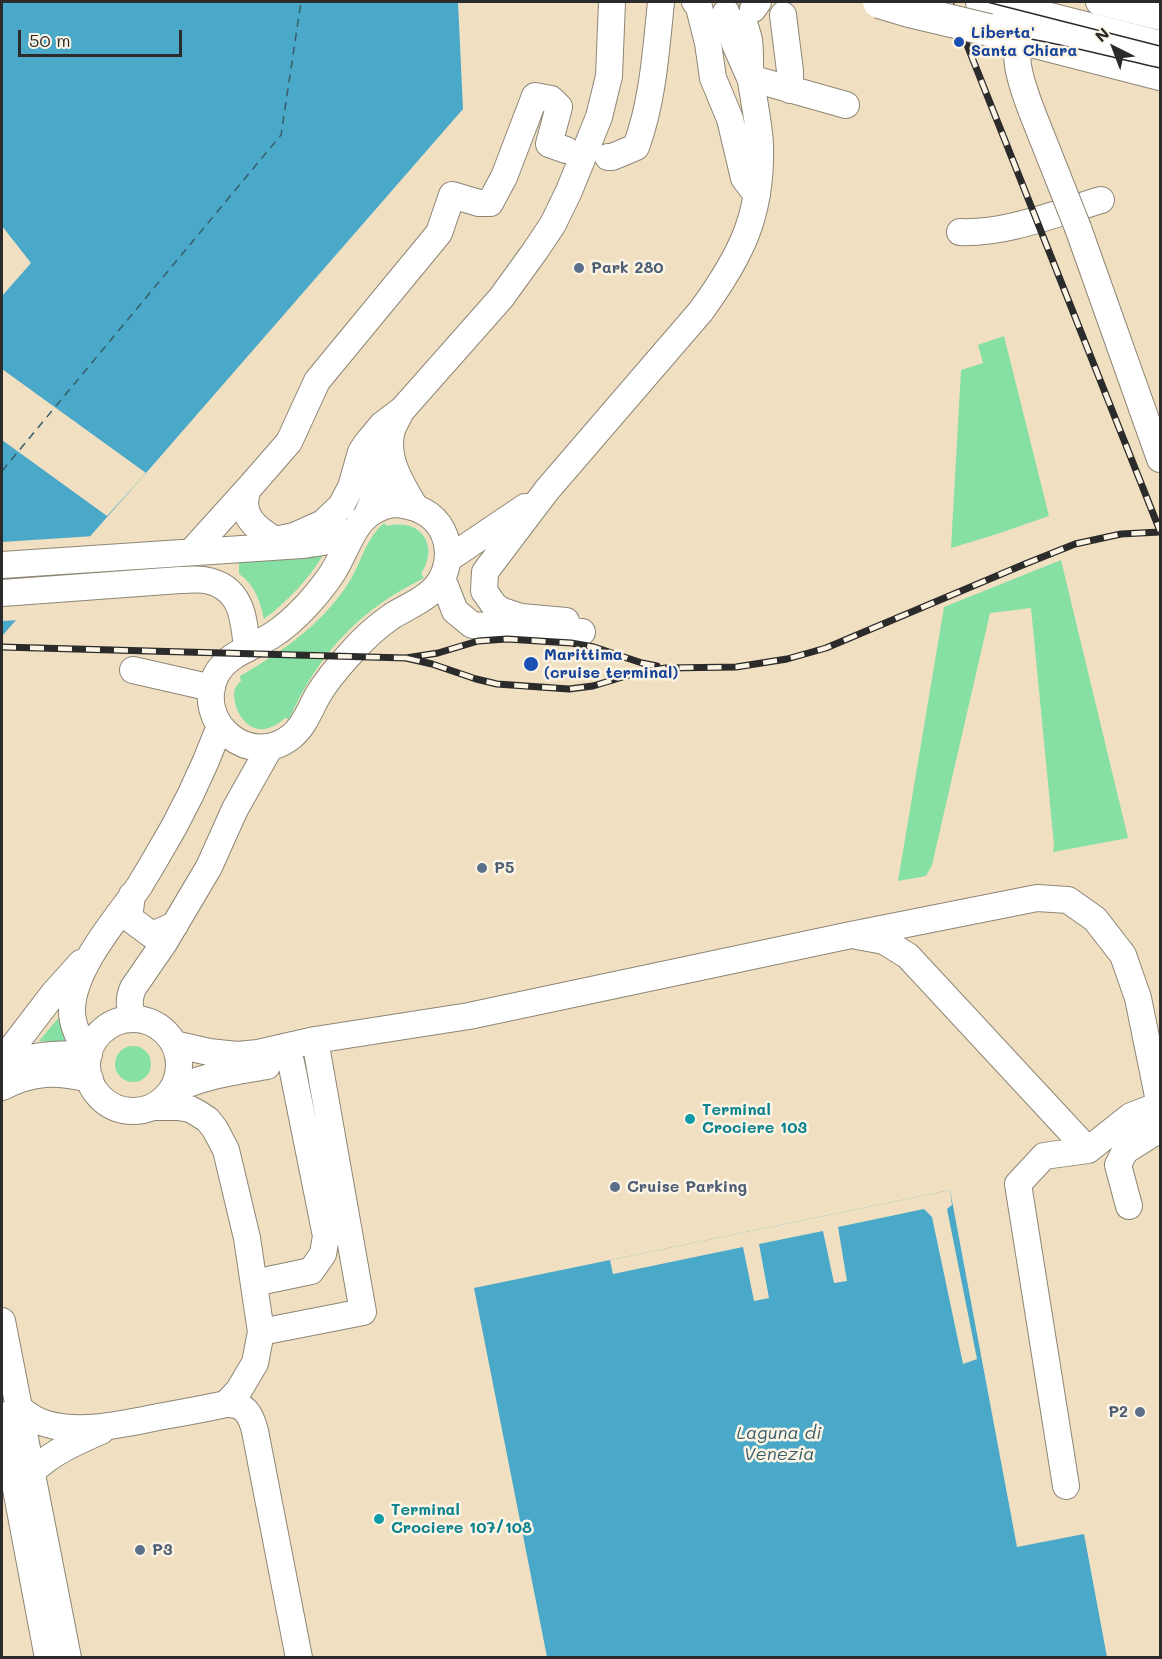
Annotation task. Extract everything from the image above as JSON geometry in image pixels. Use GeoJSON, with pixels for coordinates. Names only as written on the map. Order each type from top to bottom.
{"type":"FeatureCollection","features":[{"type":"Feature","properties":{"kind":"main road"},"geometry":{"type":"LineString","coordinates":[[879,2],[909,11],[998,17],[1161,47]]}},
{"type":"Feature","properties":{"kind":"main road"},"geometry":{"type":"LineString","coordinates":[[998,17],[1161,74]]}},
{"type":"Feature","properties":{"kind":"street"},"geometry":{"type":"LineString","coordinates":[[268,543],[310,530],[332,515],[346,499],[361,452],[382,425],[402,410],[513,284],[553,224],[599,117],[609,76],[612,2]]}},
{"type":"Feature","properties":{"kind":"street"},"geometry":{"type":"LineString","coordinates":[[608,157],[636,147],[643,129],[654,70],[661,2]]}},
{"type":"Feature","properties":{"kind":"street"},"geometry":{"type":"LineString","coordinates":[[695,2],[698,3],[713,78],[730,119],[744,178],[757,195]]}},
{"type":"Feature","properties":{"kind":"street"},"geometry":{"type":"LineString","coordinates":[[1099,2],[1161,17]]}},
{"type":"Feature","properties":{"kind":"street"},"geometry":{"type":"LineString","coordinates":[[2,565],[186,552],[268,543],[317,543],[342,537],[377,508],[405,504],[428,514],[440,527],[447,544],[445,568],[455,611],[472,625],[574,627],[521,617],[500,610],[484,591],[485,572],[547,490],[700,311],[721,283],[736,257],[756,206],[760,178],[760,143],[750,78],[749,40],[745,11]]}},
{"type":"Feature","properties":{"kind":"street"},"geometry":{"type":"LineString","coordinates":[[783,15],[790,90]]}},
{"type":"Feature","properties":{"kind":"street"},"geometry":{"type":"LineString","coordinates":[[998,17],[1032,112],[1078,228],[1161,459]]}},
{"type":"Feature","properties":{"kind":"street"},"geometry":{"type":"LineString","coordinates":[[750,78],[846,105]]}},
{"type":"Feature","properties":{"kind":"street"},"geometry":{"type":"LineString","coordinates":[[186,552],[248,489],[289,442],[317,381],[439,233],[452,195],[479,203],[490,203],[504,177],[535,96],[551,99],[559,106],[557,147]]}},
{"type":"Feature","properties":{"kind":"street"},"geometry":{"type":"LineString","coordinates":[[960,232],[1006,227],[1101,200]]}},
{"type":"Feature","properties":{"kind":"street"},"geometry":{"type":"LineString","coordinates":[[402,410],[392,429],[390,452],[384,464],[377,491],[333,572],[301,612],[271,636],[230,658],[217,673],[212,688],[212,710],[220,726],[232,738],[255,747],[270,747],[286,741],[299,729],[330,677],[364,638],[392,616],[430,593],[445,568],[547,490]]}},
{"type":"Feature","properties":{"kind":"street"},"geometry":{"type":"LineString","coordinates":[[390,452],[397,474],[416,507]]}},
{"type":"Feature","properties":{"kind":"street"},"geometry":{"type":"LineString","coordinates":[[248,489],[244,498],[248,515],[268,543]]}},
{"type":"Feature","properties":{"kind":"street"},"geometry":{"type":"LineString","coordinates":[[2,593],[204,580],[221,586],[237,601],[243,615],[247,649]]}},
{"type":"Feature","properties":{"kind":"street"},"geometry":{"type":"LineString","coordinates":[[133,670],[212,688]]}},
{"type":"Feature","properties":{"kind":"street"},"geometry":{"type":"LineString","coordinates":[[2,1061],[54,993],[93,949],[132,895],[177,820],[220,726]]}},
{"type":"Feature","properties":{"kind":"street"},"geometry":{"type":"LineString","coordinates":[[134,1019],[129,996],[137,980],[175,925],[209,867],[235,809],[270,747]]}},
{"type":"Feature","properties":{"kind":"street"},"geometry":{"type":"LineString","coordinates":[[132,895],[129,918],[152,935],[175,925]]}},
{"type":"Feature","properties":{"kind":"street"},"geometry":{"type":"LineString","coordinates":[[174,1044],[209,1052],[237,1055],[316,1048],[850,935],[1037,898],[1068,900],[1095,919],[1123,955],[1138,998],[1160,1105],[1131,1116],[1088,1150],[1044,1156],[1018,1184],[1066,1486]]}},
{"type":"Feature","properties":{"kind":"street"},"geometry":{"type":"LineString","coordinates":[[850,935],[884,941],[908,956],[1088,1150]]}},
{"type":"Feature","properties":{"kind":"street"},"geometry":{"type":"LineString","coordinates":[[93,949],[76,988],[72,1008],[73,1019],[96,1093],[115,1108],[138,1111],[163,1099],[189,1082],[205,1077],[291,1062],[316,1048]]}},
{"type":"Feature","properties":{"kind":"street"},"geometry":{"type":"LineString","coordinates":[[89,1067],[98,1036],[105,1029],[114,1023],[134,1019],[153,1024],[162,1029],[174,1044],[179,1060],[176,1084],[163,1099]]}},
{"type":"Feature","properties":{"kind":"street"},"geometry":{"type":"LineString","coordinates":[[261,1332],[363,1312],[316,1048]]}},
{"type":"Feature","properties":{"kind":"street"},"geometry":{"type":"LineString","coordinates":[[2,1068],[35,1056],[89,1067]]}},
{"type":"Feature","properties":{"kind":"street"},"geometry":{"type":"LineString","coordinates":[[254,1283],[311,1271],[323,1254],[326,1236],[291,1062]]}},
{"type":"Feature","properties":{"kind":"street"},"geometry":{"type":"LineString","coordinates":[[2,1087],[31,1075],[89,1067]]}},
{"type":"Feature","properties":{"kind":"street"},"geometry":{"type":"LineString","coordinates":[[163,1099],[178,1107],[190,1109],[208,1120],[221,1138],[226,1150],[247,1238],[261,1332],[255,1363],[226,1404]]}},
{"type":"Feature","properties":{"kind":"street"},"geometry":{"type":"LineString","coordinates":[[1129,1206],[1118,1166],[1125,1151],[1161,1129]]}},
{"type":"Feature","properties":{"kind":"street"},"geometry":{"type":"LineString","coordinates":[[2,1321],[16,1495],[48,1658]]}},
{"type":"Feature","properties":{"kind":"street"},"geometry":{"type":"LineString","coordinates":[[10,1411],[64,1427],[112,1426],[226,1404],[241,1406],[253,1424],[299,1658]]}},
{"type":"Feature","properties":{"kind":"street"},"geometry":{"type":"LineString","coordinates":[[10,1411],[32,1472],[68,1658]]}},
{"type":"Feature","properties":{"kind":"street"},"geometry":{"type":"LineString","coordinates":[[16,1495],[32,1472],[54,1454],[112,1426]]}},
{"type":"Feature","properties":{"kind":"green space"},"geometry":{"type":"Polygon","coordinates":[[[1004,336],[1049,516],[951,548],[961,370],[983,363],[978,345],[1004,336]]]}},
{"type":"Feature","properties":{"kind":"green space"},"geometry":{"type":"Polygon","coordinates":[[[384,523],[387,526],[409,526],[424,536],[428,553],[421,574],[424,578],[380,604],[343,636],[314,674],[289,719],[285,718],[267,728],[259,729],[250,726],[241,717],[234,700],[235,688],[241,681],[240,676],[285,648],[324,614],[346,587],[367,545],[384,523]]]}},
{"type":"Feature","properties":{"kind":"green space"},"geometry":{"type":"Polygon","coordinates":[[[323,555],[296,590],[264,619],[256,594],[245,578],[239,574],[239,562],[323,555]]]}},
{"type":"Feature","properties":{"kind":"green space"},"geometry":{"type":"Polygon","coordinates":[[[1061,560],[1128,838],[1053,852],[1031,608],[990,613],[932,865],[926,876],[898,881],[944,607],[1061,560]]]}},
{"type":"Feature","properties":{"kind":"green space"},"geometry":{"type":"Polygon","coordinates":[[[60,1016],[65,1042],[39,1041],[60,1016]]]}},
{"type":"Feature","properties":{"kind":"green space"},"geometry":{"type":"Polygon","coordinates":[[[133,1046],[146,1051],[151,1064],[146,1077],[133,1082],[120,1077],[115,1064],[120,1051],[133,1046]]]}},
{"type":"Feature","properties":{"kind":"water"},"geometry":{"type":"Polygon","coordinates":[[[2,2],[458,2],[463,109],[2,636],[2,296],[31,263],[2,226],[2,2]]]}},
{"type":"Feature","properties":{"kind":"water","name":"Laguna di Venezia"},"geometry":{"type":"Polygon","coordinates":[[[950,1190],[1017,1547],[1084,1534],[1107,1657],[547,1657],[474,1288],[950,1190]]]}},
{"type":"Feature","properties":{"kind":"pier"},"geometry":{"type":"Polygon","coordinates":[[[2,369],[146,473],[107,516],[2,440],[2,369]]]}},
{"type":"Feature","properties":{"kind":"pier"},"geometry":{"type":"Polygon","coordinates":[[[94,536],[20,620],[2,621],[2,542],[94,536]]]}},
{"type":"Feature","properties":{"kind":"pier"},"geometry":{"type":"Polygon","coordinates":[[[950,1190],[952,1205],[947,1209],[977,1359],[963,1364],[932,1217],[924,1209],[838,1227],[847,1281],[834,1283],[823,1231],[759,1244],[769,1298],[754,1301],[743,1247],[613,1274],[610,1260],[950,1190]]]}},
{"type":"Feature","properties":{"kind":"ferry route"},"geometry":{"type":"LineString","coordinates":[[2,471],[281,135],[301,2]]}},
{"type":"Feature","properties":{"kind":"tunnel"},"geometry":{"type":"LineString","coordinates":[[738,2],[744,22]]}},
{"type":"Feature","properties":{"kind":"tram line"},"geometry":{"type":"LineString","coordinates":[[872,2],[945,23],[1055,44],[1160,68]]}},
{"type":"Feature","properties":{"kind":"tram line"},"geometry":{"type":"LineString","coordinates":[[987,2],[1160,46]]}},
{"type":"Feature","properties":{"kind":"railway"},"geometry":{"type":"LineString","coordinates":[[950,2],[1160,531]]}},
{"type":"Feature","properties":{"kind":"railway"},"geometry":{"type":"LineString","coordinates":[[406,658],[497,684],[569,689],[593,686],[639,672],[666,668],[736,667],[787,659],[826,648],[1075,544],[1121,534],[1160,532]]}},
{"type":"Feature","properties":{"kind":"railway"},"geometry":{"type":"LineString","coordinates":[[2,647],[406,658],[438,653],[478,641],[507,639],[571,643],[594,647],[657,666]]}},
{"type":"Feature","properties":{"kind":"place","name":"Liberta' Santa Chiara"},"geometry":{"type":"Point","coordinates":[959,42]}},
{"type":"Feature","properties":{"kind":"place","name":"Park 280"},"geometry":{"type":"Point","coordinates":[579,268]}},
{"type":"Feature","properties":{"kind":"place","name":"Marittima (cruise terminal)"},"geometry":{"type":"Point","coordinates":[531,664]}},
{"type":"Feature","properties":{"kind":"place","name":"P5"},"geometry":{"type":"Point","coordinates":[482,868]}},
{"type":"Feature","properties":{"kind":"place","name":"Terminal Crociere 103"},"geometry":{"type":"Point","coordinates":[690,1119]}},
{"type":"Feature","properties":{"kind":"place","name":"Cruise Parking"},"geometry":{"type":"Point","coordinates":[615,1187]}},
{"type":"Feature","properties":{"kind":"place","name":"P2"},"geometry":{"type":"Point","coordinates":[1140,1412]}},
{"type":"Feature","properties":{"kind":"place","name":"Terminal Crociere 107/108"},"geometry":{"type":"Point","coordinates":[379,1519]}},
{"type":"Feature","properties":{"kind":"place","name":"P3"},"geometry":{"type":"Point","coordinates":[140,1550]}}]}
